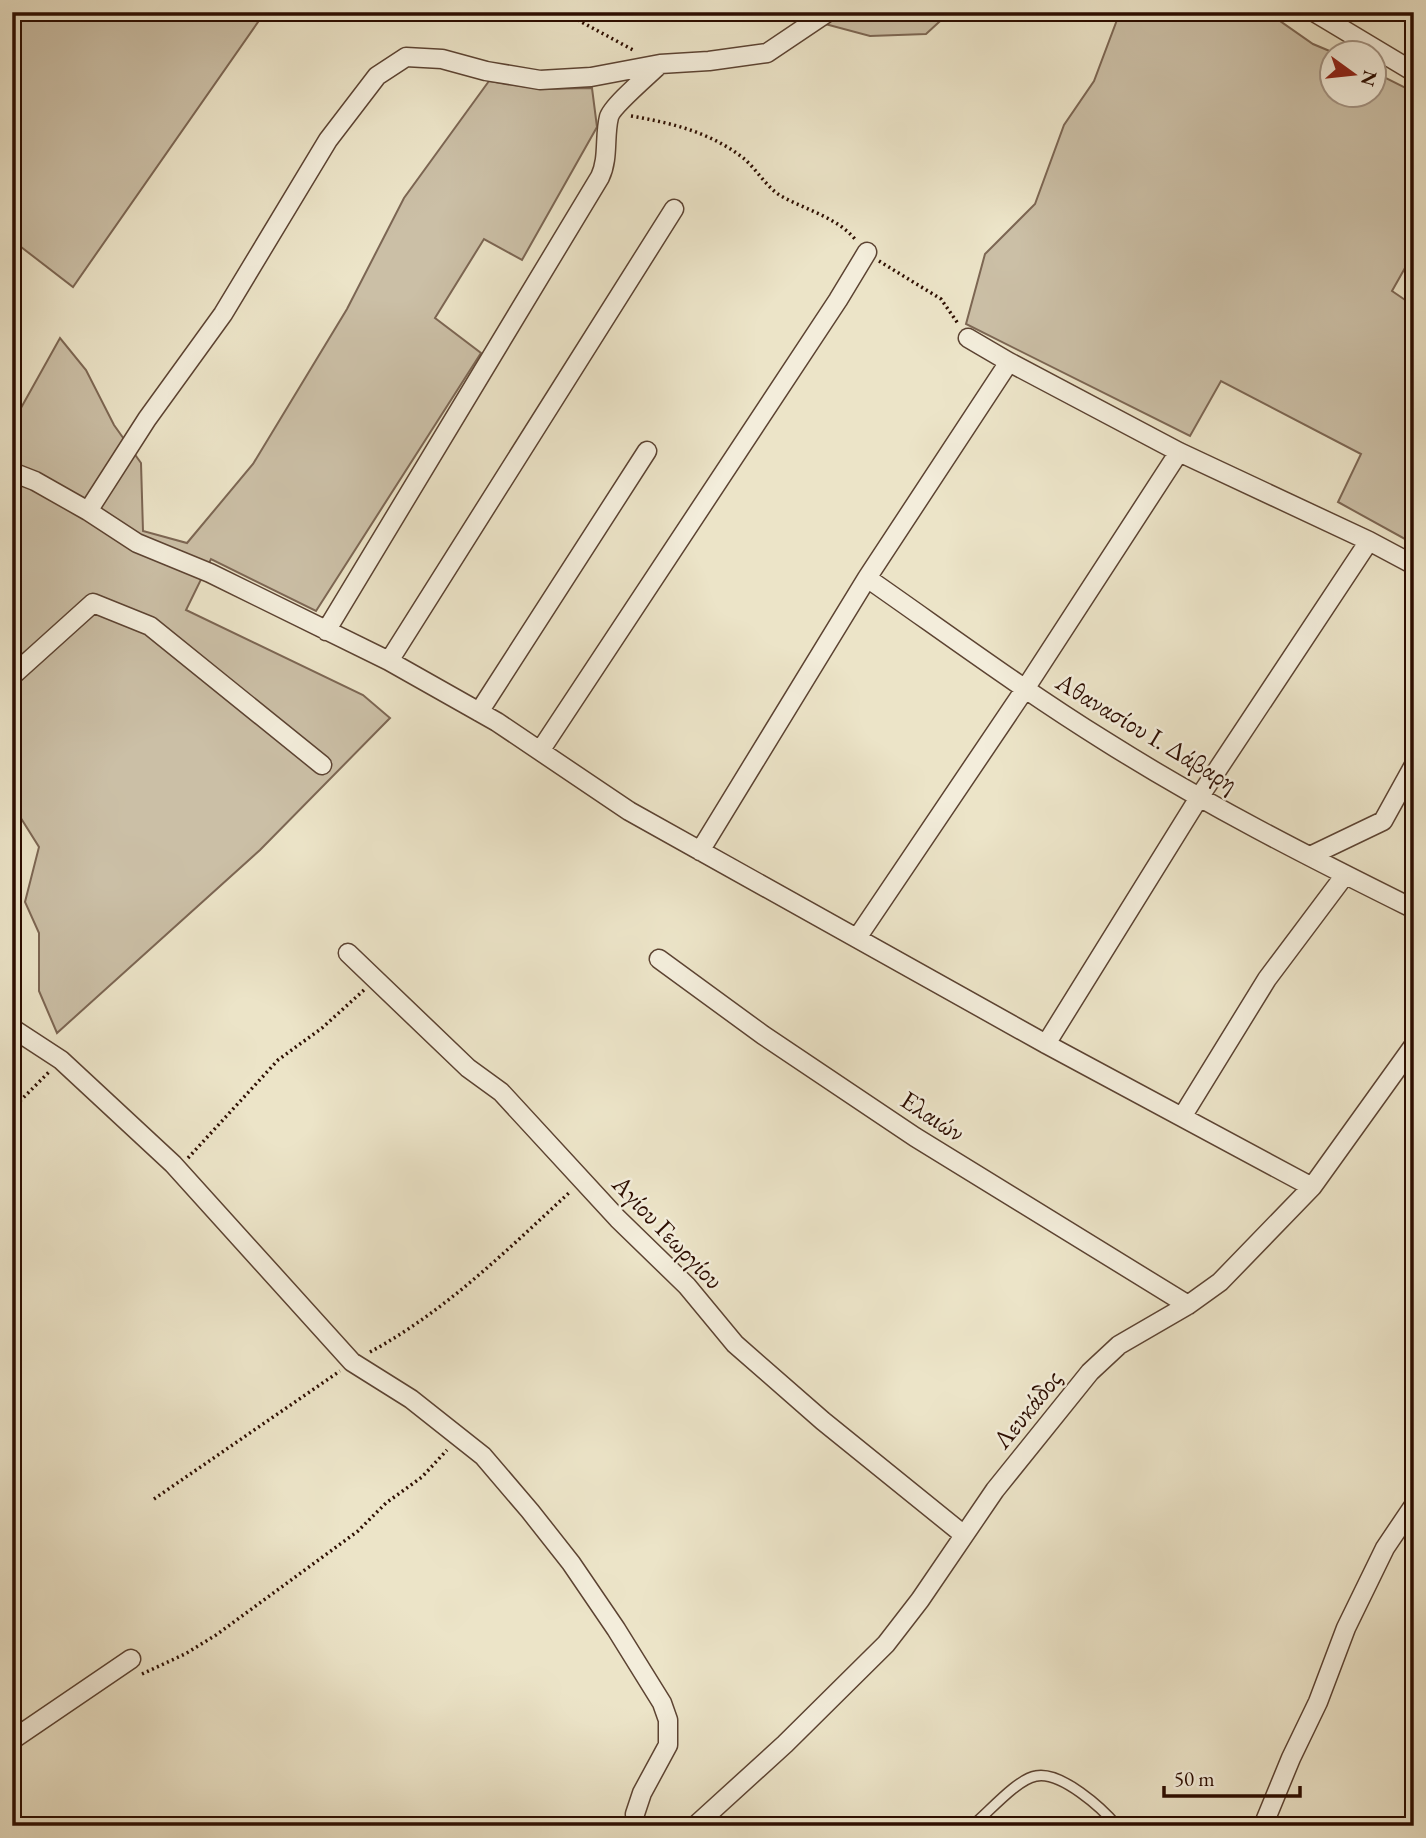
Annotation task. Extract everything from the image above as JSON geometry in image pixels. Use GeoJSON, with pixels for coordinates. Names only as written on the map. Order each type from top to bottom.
{"type":"FeatureCollection","features":[{"type":"Feature","properties":{"kind":"street"},"geometry":{"type":"LineString","coordinates":[[88,511],[147,419],[223,314],[328,140],[377,76],[406,57],[442,59],[486,71],[540,80],[591,78],[660,64],[766,53],[828,12]]}},
{"type":"Feature","properties":{"kind":"street"},"geometry":{"type":"LineString","coordinates":[[1314,12],[1414,72]]}},
{"type":"Feature","properties":{"kind":"street"},"geometry":{"type":"LineString","coordinates":[[326,631],[600,177],[606,164],[606,134],[610,113],[660,64]]}},
{"type":"Feature","properties":{"kind":"street"},"geometry":{"type":"LineString","coordinates":[[389,661],[674,209]]}},
{"type":"Feature","properties":{"kind":"street"},"geometry":{"type":"LineString","coordinates":[[540,751],[867,253]]}},
{"type":"Feature","properties":{"kind":"street"},"geometry":{"type":"LineString","coordinates":[[968,338],[1179,452],[1369,541],[1414,565]]}},
{"type":"Feature","properties":{"kind":"street"},"geometry":{"type":"LineString","coordinates":[[701,850],[867,578],[1009,362]]}},
{"type":"Feature","properties":{"kind":"street"},"geometry":{"type":"LineString","coordinates":[[479,712],[647,450]]}},
{"type":"Feature","properties":{"kind":"street"},"geometry":{"type":"LineString","coordinates":[[858,938],[1025,689],[1179,452]]}},
{"type":"Feature","properties":{"kind":"street"},"geometry":{"type":"LineString","coordinates":[[12,472],[35,481],[88,511],[137,543],[210,573],[389,661],[479,712],[629,811],[1046,1044],[1312,1187]]}},
{"type":"Feature","properties":{"kind":"street"},"geometry":{"type":"LineString","coordinates":[[1046,1044],[1200,796],[1369,541]]}},
{"type":"Feature","properties":{"kind":"street","name":"Αθανασίου Ι. Δάβαρη"},"geometry":{"type":"LineString","coordinates":[[867,578],[1107,743],[1345,875],[1414,909]]}},
{"type":"Feature","properties":{"kind":"street"},"geometry":{"type":"LineString","coordinates":[[12,676],[93,603],[150,626],[322,765]]}},
{"type":"Feature","properties":{"kind":"street"},"geometry":{"type":"LineString","coordinates":[[1310,856],[1383,821],[1414,765]]}},
{"type":"Feature","properties":{"kind":"street"},"geometry":{"type":"LineString","coordinates":[[1182,1116],[1267,979],[1345,875]]}},
{"type":"Feature","properties":{"kind":"street","name":"Αγίου Γεωργίου"},"geometry":{"type":"LineString","coordinates":[[348,953],[468,1068],[501,1092],[618,1219],[687,1286],[735,1344],[964,1535]]}},
{"type":"Feature","properties":{"kind":"street","name":"Ελαιών"},"geometry":{"type":"LineString","coordinates":[[659,959],[763,1035],[915,1137],[1188,1306]]}},
{"type":"Feature","properties":{"kind":"street"},"geometry":{"type":"LineString","coordinates":[[12,1028],[61,1060],[178,1170],[352,1362],[411,1399],[483,1456],[499,1472],[571,1563],[662,1703],[668,1720],[668,1745],[642,1793],[635,1814],[636,1826]]}},
{"type":"Feature","properties":{"kind":"street","name":"Λευκάδος"},"geometry":{"type":"LineString","coordinates":[[695,1826],[841,1691],[886,1644],[920,1600],[995,1490],[1090,1373],[1119,1345],[1188,1306],[1220,1282],[1312,1187],[1414,1045]]}},
{"type":"Feature","properties":{"kind":"street"},"geometry":{"type":"LineString","coordinates":[[1264,1826],[1291,1758],[1318,1702],[1346,1628],[1385,1548],[1414,1505]]}},
{"type":"Feature","properties":{"kind":"street"},"geometry":{"type":"LineString","coordinates":[[12,1740],[131,1659]]}},
{"type":"Feature","properties":{"kind":"lane"},"geometry":{"type":"LineString","coordinates":[[972,1826],[1019,1785],[1037,1775],[1068,1784],[1105,1811],[1117,1826]]}},
{"type":"Feature","properties":{"kind":"path"},"geometry":{"type":"LineString","coordinates":[[562,12],[660,64]]}},
{"type":"Feature","properties":{"kind":"path"},"geometry":{"type":"LineString","coordinates":[[610,113],[671,123],[710,136],[744,158],[779,195],[846,229],[867,253],[941,299],[968,338]]}},
{"type":"Feature","properties":{"kind":"path"},"geometry":{"type":"LineString","coordinates":[[178,1170],[278,1060],[322,1028],[376,979]]}},
{"type":"Feature","properties":{"kind":"path"},"geometry":{"type":"LineString","coordinates":[[12,1109],[61,1060]]}},
{"type":"Feature","properties":{"kind":"path"},"geometry":{"type":"LineString","coordinates":[[154,1499],[352,1362],[396,1338],[462,1290],[582,1180]]}},
{"type":"Feature","properties":{"kind":"path"},"geometry":{"type":"LineString","coordinates":[[139,1676],[186,1654],[215,1635],[358,1531],[386,1503],[422,1477],[458,1437]]}},
{"type":"Feature","properties":{"kind":"shaded area"},"geometry":{"type":"Polygon","coordinates":[[[12,12],[265,12],[73,287],[12,240],[12,12]]]}},
{"type":"Feature","properties":{"kind":"shaded area"},"geometry":{"type":"Polygon","coordinates":[[[773,12],[950,12],[926,34],[870,36],[773,12]]]}},
{"type":"Feature","properties":{"kind":"shaded area"},"geometry":{"type":"Polygon","coordinates":[[[1120,12],[1267,12],[1318,46],[1318,108],[1388,108],[1388,79],[1414,92],[1414,252],[1392,291],[1414,306],[1414,544],[1338,502],[1361,454],[1221,381],[1190,436],[966,324],[985,254],[1035,204],[1064,125],[1094,81],[1120,12]]]}},
{"type":"Feature","properties":{"kind":"shaded area"},"geometry":{"type":"Polygon","coordinates":[[[489,81],[542,89],[592,88],[597,127],[522,260],[484,239],[435,318],[481,353],[316,611],[211,559],[186,610],[363,695],[390,718],[260,850],[57,1033],[39,991],[39,933],[25,902],[39,847],[12,804],[12,424],[60,338],[86,370],[114,425],[141,463],[143,531],[187,543],[253,464],[347,309],[404,198],[489,81]]]}}]}
